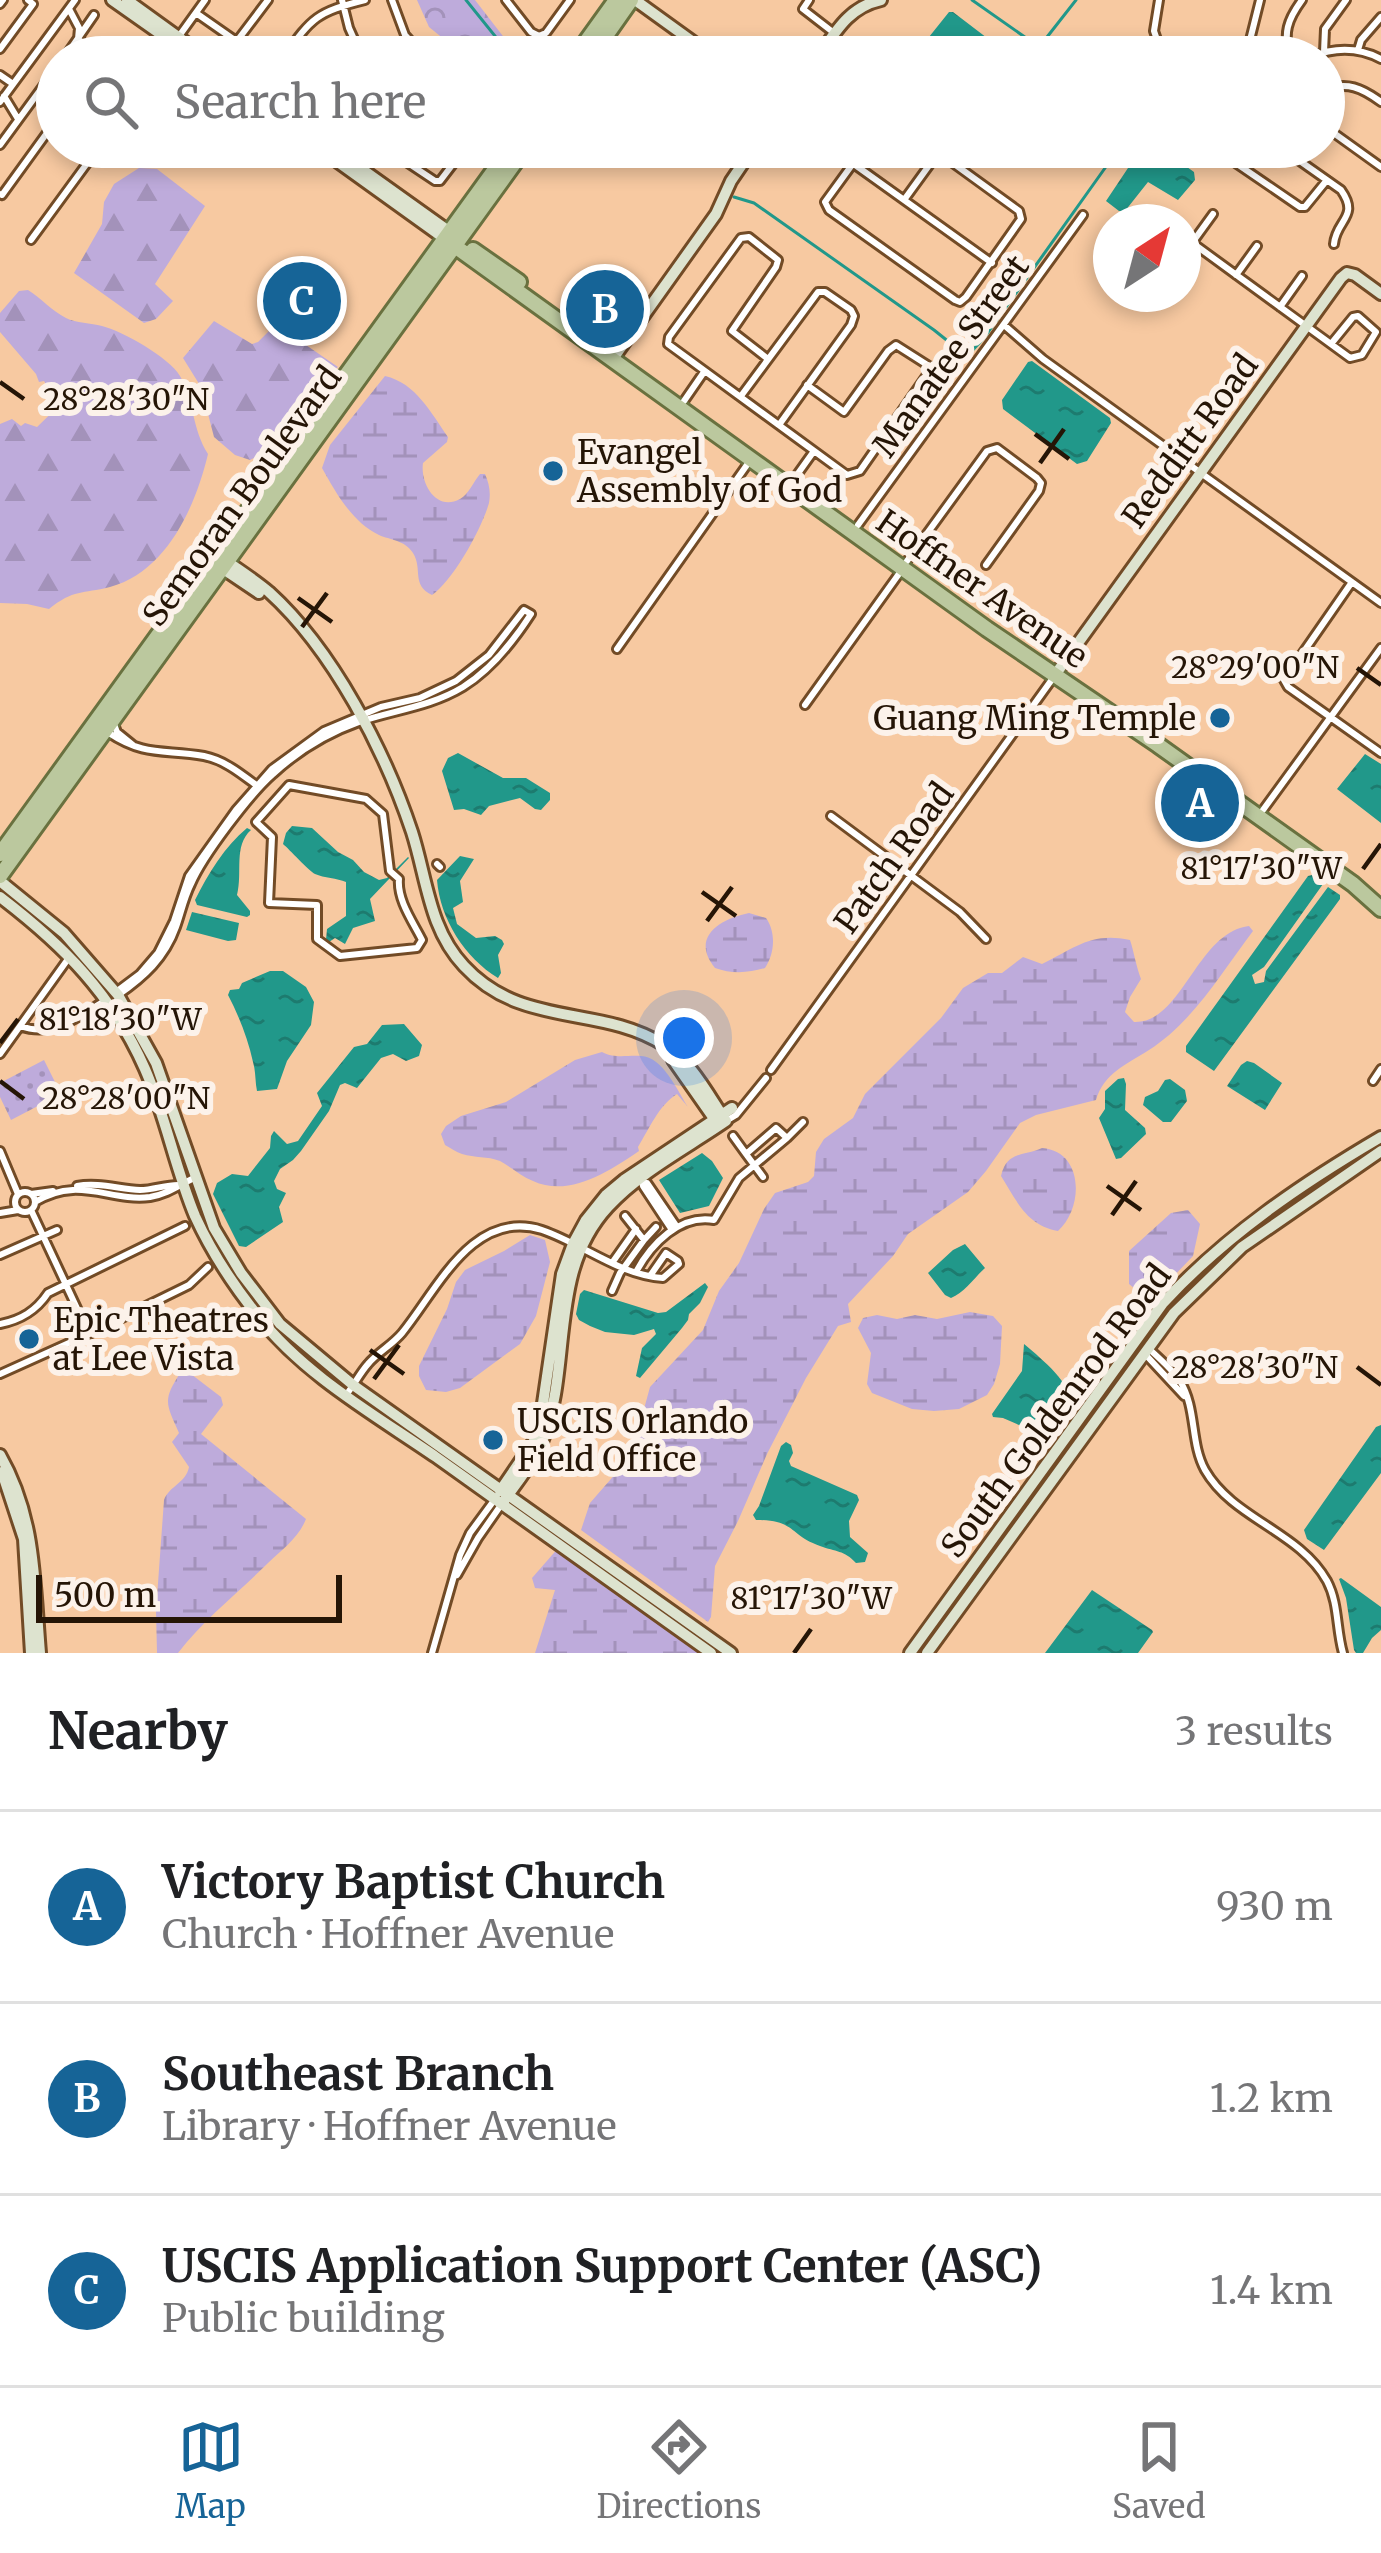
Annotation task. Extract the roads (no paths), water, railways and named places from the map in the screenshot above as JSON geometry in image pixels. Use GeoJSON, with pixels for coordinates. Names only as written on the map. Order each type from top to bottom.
{"type":"FeatureCollection","features":[{"type":"Feature","properties":{"kind":"main road"},"geometry":{"type":"LineString","coordinates":[[590,36],[616,0]]}},
{"type":"Feature","properties":{"kind":"main road"},"geometry":{"type":"LineString","coordinates":[[606,36],[633,0]]}},
{"type":"Feature","properties":{"kind":"main road","name":"Semoran Boulevard"},"geometry":{"type":"LineString","coordinates":[[105,723],[123,685],[376,356],[498,168]]}},
{"type":"Feature","properties":{"kind":"main road","name":"Semoran Boulevard"},"geometry":{"type":"LineString","coordinates":[[0,854],[105,723],[378,332],[509,168]]}},
{"type":"Feature","properties":{"kind":"main road","name":"Hoffner Avenue"},"geometry":{"type":"LineString","coordinates":[[452,240],[751,459],[840,512],[905,565],[1058,672],[1159,735],[1381,909]]}},
{"type":"Feature","properties":{"kind":"main road"},"geometry":{"type":"LineString","coordinates":[[376,356],[378,332]]}},
{"type":"Feature","properties":{"kind":"main road","name":"Hoffner Avenue"},"geometry":{"type":"LineString","coordinates":[[615,356],[684,400],[879,550],[928,576],[1226,794],[1311,844],[1381,897]]}},
{"type":"Feature","properties":{"kind":"main road"},"geometry":{"type":"LineString","coordinates":[[0,879],[105,723]]}},
{"type":"Feature","properties":{"kind":"main road"},"geometry":{"type":"LineString","coordinates":[[1130,725],[1159,735]]}},
{"type":"Feature","properties":{"kind":"main road"},"geometry":{"type":"LineString","coordinates":[[1178,759],[1205,769]]}},
{"type":"Feature","properties":{"kind":"street"},"geometry":{"type":"LineString","coordinates":[[0,50],[33,4],[28,0]]}},
{"type":"Feature","properties":{"kind":"street"},"geometry":{"type":"LineString","coordinates":[[49,36],[75,0]]}},
{"type":"Feature","properties":{"kind":"street"},"geometry":{"type":"LineString","coordinates":[[112,0],[169,36]]}},
{"type":"Feature","properties":{"kind":"street"},"geometry":{"type":"LineString","coordinates":[[127,0],[171,36]]}},
{"type":"Feature","properties":{"kind":"street"},"geometry":{"type":"LineString","coordinates":[[180,36],[205,0]]}},
{"type":"Feature","properties":{"kind":"street"},"geometry":{"type":"LineString","coordinates":[[241,36],[268,0]]}},
{"type":"Feature","properties":{"kind":"street"},"geometry":{"type":"LineString","coordinates":[[300,36],[313,18],[343,3],[365,0]]}},
{"type":"Feature","properties":{"kind":"street"},"geometry":{"type":"LineString","coordinates":[[392,0],[406,36]]}},
{"type":"Feature","properties":{"kind":"street"},"geometry":{"type":"LineString","coordinates":[[506,0],[539,36],[570,0]]}},
{"type":"Feature","properties":{"kind":"street"},"geometry":{"type":"LineString","coordinates":[[633,0],[684,36]]}},
{"type":"Feature","properties":{"kind":"street"},"geometry":{"type":"LineString","coordinates":[[809,0],[803,9],[835,34],[856,8],[881,0]]}},
{"type":"Feature","properties":{"kind":"street"},"geometry":{"type":"LineString","coordinates":[[1156,36],[1159,0]]}},
{"type":"Feature","properties":{"kind":"street"},"geometry":{"type":"LineString","coordinates":[[1252,36],[1260,0]]}},
{"type":"Feature","properties":{"kind":"street"},"geometry":{"type":"LineString","coordinates":[[1285,36],[1302,0]]}},
{"type":"Feature","properties":{"kind":"street"},"geometry":{"type":"LineString","coordinates":[[1325,36],[1346,0]]}},
{"type":"Feature","properties":{"kind":"street"},"geometry":{"type":"LineString","coordinates":[[343,3],[352,36]]}},
{"type":"Feature","properties":{"kind":"street"},"geometry":{"type":"LineString","coordinates":[[69,9],[80,28],[79,36]]}},
{"type":"Feature","properties":{"kind":"street"},"geometry":{"type":"LineString","coordinates":[[196,13],[230,36]]}},
{"type":"Feature","properties":{"kind":"street"},"geometry":{"type":"LineString","coordinates":[[80,36],[94,15]]}},
{"type":"Feature","properties":{"kind":"street"},"geometry":{"type":"LineString","coordinates":[[1358,50],[1381,17]]}},
{"type":"Feature","properties":{"kind":"street"},"geometry":{"type":"LineString","coordinates":[[1345,49],[1381,59]]}},
{"type":"Feature","properties":{"kind":"street"},"geometry":{"type":"LineString","coordinates":[[18,119],[2,99],[36,53]]}},
{"type":"Feature","properties":{"kind":"street"},"geometry":{"type":"LineString","coordinates":[[0,75],[13,84]]}},
{"type":"Feature","properties":{"kind":"street"},"geometry":{"type":"LineString","coordinates":[[1348,85],[1348,95]]}},
{"type":"Feature","properties":{"kind":"street"},"geometry":{"type":"LineString","coordinates":[[1345,86],[1364,89],[1381,102]]}},
{"type":"Feature","properties":{"kind":"street"},"geometry":{"type":"LineString","coordinates":[[0,145],[36,95]]}},
{"type":"Feature","properties":{"kind":"street"},"geometry":{"type":"LineString","coordinates":[[1357,150],[1364,138]]}},
{"type":"Feature","properties":{"kind":"street"},"geometry":{"type":"LineString","coordinates":[[1345,141],[1381,167]]}},
{"type":"Feature","properties":{"kind":"street"},"geometry":{"type":"LineString","coordinates":[[1,195],[36,148]]}},
{"type":"Feature","properties":{"kind":"street"},"geometry":{"type":"LineString","coordinates":[[31,241],[84,168]]}},
{"type":"Feature","properties":{"kind":"street","name":"Hoffner Avenue"},"geometry":{"type":"LineString","coordinates":[[347,168],[452,240]]}},
{"type":"Feature","properties":{"kind":"street","name":"Hoffner Avenue"},"geometry":{"type":"LineString","coordinates":[[358,168],[452,240]]}},
{"type":"Feature","properties":{"kind":"street"},"geometry":{"type":"LineString","coordinates":[[414,168],[435,182],[451,168]]}},
{"type":"Feature","properties":{"kind":"street"},"geometry":{"type":"LineString","coordinates":[[615,356],[716,214],[740,168]]}},
{"type":"Feature","properties":{"kind":"street"},"geometry":{"type":"LineString","coordinates":[[849,168],[825,202],[829,210],[960,302],[1021,219],[1019,211],[960,168]]}},
{"type":"Feature","properties":{"kind":"street"},"geometry":{"type":"LineString","coordinates":[[860,168],[992,263]]}},
{"type":"Feature","properties":{"kind":"street"},"geometry":{"type":"LineString","coordinates":[[904,200],[927,168]]}},
{"type":"Feature","properties":{"kind":"street"},"geometry":{"type":"LineString","coordinates":[[1244,168],[1305,208],[1327,180]]}},
{"type":"Feature","properties":{"kind":"street"},"geometry":{"type":"LineString","coordinates":[[1310,168],[1341,190],[1350,208],[1334,244]]}},
{"type":"Feature","properties":{"kind":"street"},"geometry":{"type":"LineString","coordinates":[[1201,231],[1213,214]]}},
{"type":"Feature","properties":{"kind":"street","name":"Manatee Street"},"geometry":{"type":"LineString","coordinates":[[858,525],[1082,215]]}},
{"type":"Feature","properties":{"kind":"street"},"geometry":{"type":"LineString","coordinates":[[768,359],[732,331],[778,260],[749,237],[741,238],[668,344],[847,475],[860,471],[929,372],[928,366],[896,345],[844,412],[807,386]]}},
{"type":"Feature","properties":{"kind":"street"},"geometry":{"type":"LineString","coordinates":[[1236,275],[1257,246]]}},
{"type":"Feature","properties":{"kind":"street"},"geometry":{"type":"LineString","coordinates":[[1201,250],[1306,326],[1331,344],[1351,358],[1359,358],[1376,332],[1353,316],[1331,344]]}},
{"type":"Feature","properties":{"kind":"street","name":"Redditt Road"},"geometry":{"type":"LineString","coordinates":[[1058,672],[1343,275],[1355,275],[1381,294]]}},
{"type":"Feature","properties":{"kind":"street"},"geometry":{"type":"LineString","coordinates":[[1280,307],[1302,276]]}},
{"type":"Feature","properties":{"kind":"street"},"geometry":{"type":"LineString","coordinates":[[740,398],[813,297],[826,292],[851,310],[851,325],[779,425]]}},
{"type":"Feature","properties":{"kind":"street"},"geometry":{"type":"LineString","coordinates":[[1004,325],[1043,359],[1381,603]]}},
{"type":"Feature","properties":{"kind":"street"},"geometry":{"type":"LineString","coordinates":[[684,400],[704,372]]}},
{"type":"Feature","properties":{"kind":"street"},"geometry":{"type":"LineString","coordinates":[[805,705],[987,451],[997,448],[1041,483],[986,565]]}},
{"type":"Feature","properties":{"kind":"street"},"geometry":{"type":"LineString","coordinates":[[795,486],[814,451]]}},
{"type":"Feature","properties":{"kind":"street"},"geometry":{"type":"LineString","coordinates":[[617,649],[751,459]]}},
{"type":"Feature","properties":{"kind":"street"},"geometry":{"type":"LineString","coordinates":[[220,561],[268,592],[334,671],[385,761],[417,846],[430,908],[461,964],[485,986],[537,1011],[605,1022],[643,1035],[677,1065],[723,1118]]}},
{"type":"Feature","properties":{"kind":"street"},"geometry":{"type":"LineString","coordinates":[[1352,582],[1284,680],[1381,753]]}},
{"type":"Feature","properties":{"kind":"street"},"geometry":{"type":"LineString","coordinates":[[20,1026],[52,1030],[139,981],[161,958],[193,879],[257,786],[304,749],[360,718],[444,697],[501,655],[527,612]]}},
{"type":"Feature","properties":{"kind":"street"},"geometry":{"type":"LineString","coordinates":[[1265,816],[1381,648]]}},
{"type":"Feature","properties":{"kind":"street","name":"Patch Road"},"geometry":{"type":"LineString","coordinates":[[755,1090],[1058,672]]}},
{"type":"Feature","properties":{"kind":"street"},"geometry":{"type":"LineString","coordinates":[[105,723],[128,745],[204,756],[257,786]]}},
{"type":"Feature","properties":{"kind":"street"},"geometry":{"type":"LineString","coordinates":[[289,785],[366,799],[385,817],[393,874],[399,879],[420,945],[415,950],[337,955],[317,939],[317,904],[269,903],[272,837],[256,822],[289,785]]}},
{"type":"Feature","properties":{"kind":"street"},"geometry":{"type":"LineString","coordinates":[[831,817],[960,912],[986,939]]}},
{"type":"Feature","properties":{"kind":"street"},"geometry":{"type":"LineString","coordinates":[[0,879],[49,920],[128,1012],[150,1065],[211,1263],[271,1332],[594,1562],[731,1653]]}},
{"type":"Feature","properties":{"kind":"street"},"geometry":{"type":"LineString","coordinates":[[0,897],[74,952]]}},
{"type":"Feature","properties":{"kind":"street"},"geometry":{"type":"LineString","coordinates":[[0,1054],[74,952]]}},
{"type":"Feature","properties":{"kind":"street"},"geometry":{"type":"LineString","coordinates":[[109,994],[150,1065]]}},
{"type":"Feature","properties":{"kind":"street"},"geometry":{"type":"LineString","coordinates":[[1373,1081],[1381,1069]]}},
{"type":"Feature","properties":{"kind":"street"},"geometry":{"type":"LineString","coordinates":[[723,1118],[736,1115],[755,1090]]}},
{"type":"Feature","properties":{"kind":"street"},"geometry":{"type":"LineString","coordinates":[[432,1653],[470,1533],[502,1496],[534,1441],[562,1274],[586,1220],[606,1195],[640,1178],[755,1090]]}},
{"type":"Feature","properties":{"kind":"street"},"geometry":{"type":"LineString","coordinates":[[636,1272],[651,1249],[675,1228],[704,1218],[714,1220],[739,1178],[803,1122]]}},
{"type":"Feature","properties":{"kind":"street"},"geometry":{"type":"LineString","coordinates":[[746,1154],[776,1128],[788,1138]]}},
{"type":"Feature","properties":{"kind":"street"},"geometry":{"type":"LineString","coordinates":[[733,1136],[763,1177]]}},
{"type":"Feature","properties":{"kind":"street","name":"South Goldenrod Road"},"geometry":{"type":"LineString","coordinates":[[916,1653],[984,1573],[1057,1449],[1135,1339],[1186,1279],[1224,1244],[1381,1137]]}},
{"type":"Feature","properties":{"kind":"street"},"geometry":{"type":"LineString","coordinates":[[1350,1172],[1362,1148]]}},
{"type":"Feature","properties":{"kind":"street"},"geometry":{"type":"LineString","coordinates":[[0,1150],[89,1334]]}},
{"type":"Feature","properties":{"kind":"street","name":"South Goldenrod Road"},"geometry":{"type":"LineString","coordinates":[[916,1653],[954,1593],[1185,1301],[1242,1247],[1381,1151]]}},
{"type":"Feature","properties":{"kind":"street"},"geometry":{"type":"LineString","coordinates":[[1322,1191],[1339,1172],[1341,1161]]}},
{"type":"Feature","properties":{"kind":"street"},"geometry":{"type":"LineString","coordinates":[[640,1178],[675,1228]]}},
{"type":"Feature","properties":{"kind":"street"},"geometry":{"type":"LineString","coordinates":[[0,1211],[89,1184],[145,1190],[186,1182]]}},
{"type":"Feature","properties":{"kind":"street"},"geometry":{"type":"LineString","coordinates":[[186,1182],[256,1295],[350,1390]]}},
{"type":"Feature","properties":{"kind":"street"},"geometry":{"type":"LineString","coordinates":[[625,1216],[644,1240]]}},
{"type":"Feature","properties":{"kind":"street"},"geometry":{"type":"LineString","coordinates":[[0,1324],[28,1314],[47,1294],[185,1226]]}},
{"type":"Feature","properties":{"kind":"street"},"geometry":{"type":"LineString","coordinates":[[612,1291],[656,1227]]}},
{"type":"Feature","properties":{"kind":"street"},"geometry":{"type":"LineString","coordinates":[[350,1390],[369,1362],[403,1332],[459,1256],[501,1229],[541,1230],[650,1276],[663,1278],[679,1261],[666,1253],[650,1276]]}},
{"type":"Feature","properties":{"kind":"street"},"geometry":{"type":"LineString","coordinates":[[612,1263],[636,1229]]}},
{"type":"Feature","properties":{"kind":"street"},"geometry":{"type":"LineString","coordinates":[[0,1255],[57,1230]]}},
{"type":"Feature","properties":{"kind":"street"},"geometry":{"type":"LineString","coordinates":[[1185,1301],[1225,1256],[1224,1244]]}},
{"type":"Feature","properties":{"kind":"street"},"geometry":{"type":"LineString","coordinates":[[0,1373],[189,1285],[211,1263]]}},
{"type":"Feature","properties":{"kind":"street"},"geometry":{"type":"LineString","coordinates":[[1135,1339],[1186,1399],[1205,1471],[1225,1495],[1304,1552],[1326,1580],[1336,1604],[1343,1653]]}},
{"type":"Feature","properties":{"kind":"street"},"geometry":{"type":"LineString","coordinates":[[0,1455],[27,1516],[36,1653]]}},
{"type":"Feature","properties":{"kind":"street"},"geometry":{"type":"LineString","coordinates":[[0,1469],[24,1539],[36,1653]]}},
{"type":"Feature","properties":{"kind":"street"},"geometry":{"type":"LineString","coordinates":[[594,1562],[711,1653]]}},
{"type":"Feature","properties":{"kind":"water"},"geometry":{"type":"Polygon","coordinates":[[[953,12],[984,36],[930,36],[953,12]]]}},
{"type":"Feature","properties":{"kind":"water"},"geometry":{"type":"Polygon","coordinates":[[[1128,168],[1188,168],[1194,172],[1195,180],[1178,200],[1148,182],[1131,204],[1106,201],[1128,168]]]}},
{"type":"Feature","properties":{"kind":"water"},"geometry":{"type":"Polygon","coordinates":[[[1032,361],[1110,418],[1087,461],[1077,464],[1003,409],[1002,400],[1032,361]]]}},
{"type":"Feature","properties":{"kind":"water"},"geometry":{"type":"Polygon","coordinates":[[[458,753],[503,778],[526,778],[550,793],[550,800],[541,810],[520,798],[489,806],[481,815],[454,810],[442,771],[448,758],[458,753]]]}},
{"type":"Feature","properties":{"kind":"water"},"geometry":{"type":"Polygon","coordinates":[[[1365,754],[1381,764],[1381,823],[1337,789],[1365,754]]]}},
{"type":"Feature","properties":{"kind":"water"},"geometry":{"type":"Polygon","coordinates":[[[292,826],[312,828],[379,880],[409,858],[370,899],[375,921],[353,928],[345,944],[335,938],[326,940],[327,929],[346,916],[346,882],[315,874],[283,844],[292,826]]]}},
{"type":"Feature","properties":{"kind":"water"},"geometry":{"type":"Polygon","coordinates":[[[247,828],[251,830],[240,852],[237,895],[250,915],[197,905],[195,900],[211,871],[247,828]]]}},
{"type":"Feature","properties":{"kind":"water"},"geometry":{"type":"Polygon","coordinates":[[[460,856],[474,859],[460,881],[463,902],[453,908],[457,924],[476,938],[502,940],[498,978],[465,948],[443,909],[437,880],[460,856]]]}},
{"type":"Feature","properties":{"kind":"water"},"geometry":{"type":"Polygon","coordinates":[[[1312,875],[1323,884],[1264,967],[1252,975],[1255,984],[1264,982],[1266,971],[1328,887],[1340,899],[1214,1071],[1186,1052],[1186,1046],[1312,875]]]}},
{"type":"Feature","properties":{"kind":"water"},"geometry":{"type":"Polygon","coordinates":[[[192,912],[239,923],[236,940],[186,930],[192,912]]]}},
{"type":"Feature","properties":{"kind":"water"},"geometry":{"type":"Polygon","coordinates":[[[270,971],[283,971],[306,987],[314,1002],[311,1025],[287,1061],[277,1089],[257,1091],[249,1045],[228,995],[270,971]]]}},
{"type":"Feature","properties":{"kind":"water"},"geometry":{"type":"Polygon","coordinates":[[[404,1024],[422,1045],[419,1056],[406,1061],[393,1054],[381,1058],[357,1088],[340,1085],[329,1111],[274,1181],[286,1193],[279,1207],[283,1222],[246,1247],[239,1246],[213,1194],[217,1183],[232,1174],[248,1176],[270,1148],[274,1131],[287,1144],[298,1141],[322,1106],[317,1093],[354,1047],[367,1044],[382,1025],[404,1024]]]}},
{"type":"Feature","properties":{"kind":"water"},"geometry":{"type":"Polygon","coordinates":[[[1247,1061],[1282,1083],[1265,1110],[1227,1086],[1247,1061]]]}},
{"type":"Feature","properties":{"kind":"water"},"geometry":{"type":"Polygon","coordinates":[[[1124,1078],[1125,1110],[1146,1134],[1116,1159],[1099,1118],[1105,1109],[1105,1091],[1124,1078]]]}},
{"type":"Feature","properties":{"kind":"water"},"geometry":{"type":"Polygon","coordinates":[[[1170,1079],[1185,1090],[1187,1101],[1171,1122],[1163,1122],[1143,1105],[1145,1097],[1170,1079]]]}},
{"type":"Feature","properties":{"kind":"water"},"geometry":{"type":"Polygon","coordinates":[[[702,1153],[723,1178],[709,1206],[680,1213],[659,1180],[702,1153]]]}},
{"type":"Feature","properties":{"kind":"water"},"geometry":{"type":"Polygon","coordinates":[[[965,1244],[985,1268],[951,1298],[928,1273],[965,1244]]]}},
{"type":"Feature","properties":{"kind":"water"},"geometry":{"type":"Polygon","coordinates":[[[705,1283],[708,1287],[700,1303],[640,1378],[636,1376],[642,1348],[656,1334],[654,1329],[634,1335],[605,1332],[576,1314],[584,1290],[658,1313],[705,1283]]]}},
{"type":"Feature","properties":{"kind":"water"},"geometry":{"type":"Polygon","coordinates":[[[1024,1344],[1054,1371],[1070,1397],[1052,1428],[1033,1431],[992,1414],[1022,1371],[1024,1344]]]}},
{"type":"Feature","properties":{"kind":"water"},"geometry":{"type":"Polygon","coordinates":[[[1381,1425],[1381,1473],[1324,1550],[1307,1539],[1304,1530],[1381,1425]]]}},
{"type":"Feature","properties":{"kind":"water"},"geometry":{"type":"Polygon","coordinates":[[[786,1442],[793,1453],[791,1466],[857,1495],[849,1521],[850,1537],[868,1553],[865,1562],[856,1563],[844,1553],[810,1542],[786,1525],[756,1520],[753,1515],[786,1442]]]}},
{"type":"Feature","properties":{"kind":"water"},"geometry":{"type":"Polygon","coordinates":[[[1341,1578],[1381,1607],[1381,1630],[1363,1653],[1354,1650],[1341,1578]]]}},
{"type":"Feature","properties":{"kind":"water"},"geometry":{"type":"Polygon","coordinates":[[[1092,1590],[1152,1630],[1138,1653],[1045,1653],[1092,1590]]]}},
{"type":"Feature","properties":{"kind":"waterway"},"geometry":{"type":"LineString","coordinates":[[466,0],[495,36]]}},
{"type":"Feature","properties":{"kind":"waterway"},"geometry":{"type":"LineString","coordinates":[[972,0],[1023,36]]}},
{"type":"Feature","properties":{"kind":"waterway"},"geometry":{"type":"LineString","coordinates":[[1048,36],[1076,0]]}},
{"type":"Feature","properties":{"kind":"waterway"},"geometry":{"type":"LineString","coordinates":[[734,197],[754,203],[969,354],[1105,168]]}},
{"type":"Feature","properties":{"kind":"place","name":"USCIS Application Support Center (ASC)"},"geometry":{"type":"Point","coordinates":[302,301]}},
{"type":"Feature","properties":{"kind":"place","name":"Southeast Branch"},"geometry":{"type":"Point","coordinates":[605,309]}},
{"type":"Feature","properties":{"kind":"place","name":"Evangel Assembly of God"},"geometry":{"type":"Point","coordinates":[553,471]}},
{"type":"Feature","properties":{"kind":"place","name":"Guang Ming Temple"},"geometry":{"type":"Point","coordinates":[1220,718]}},
{"type":"Feature","properties":{"kind":"place","name":"Victory Baptist Church"},"geometry":{"type":"Point","coordinates":[1200,803]}},
{"type":"Feature","properties":{"kind":"place","name":"Epic Theatres at Lee Vista"},"geometry":{"type":"Point","coordinates":[29,1339]}},
{"type":"Feature","properties":{"kind":"place","name":"USCIS Orlando Field Office"},"geometry":{"type":"Point","coordinates":[493,1440]}}]}
